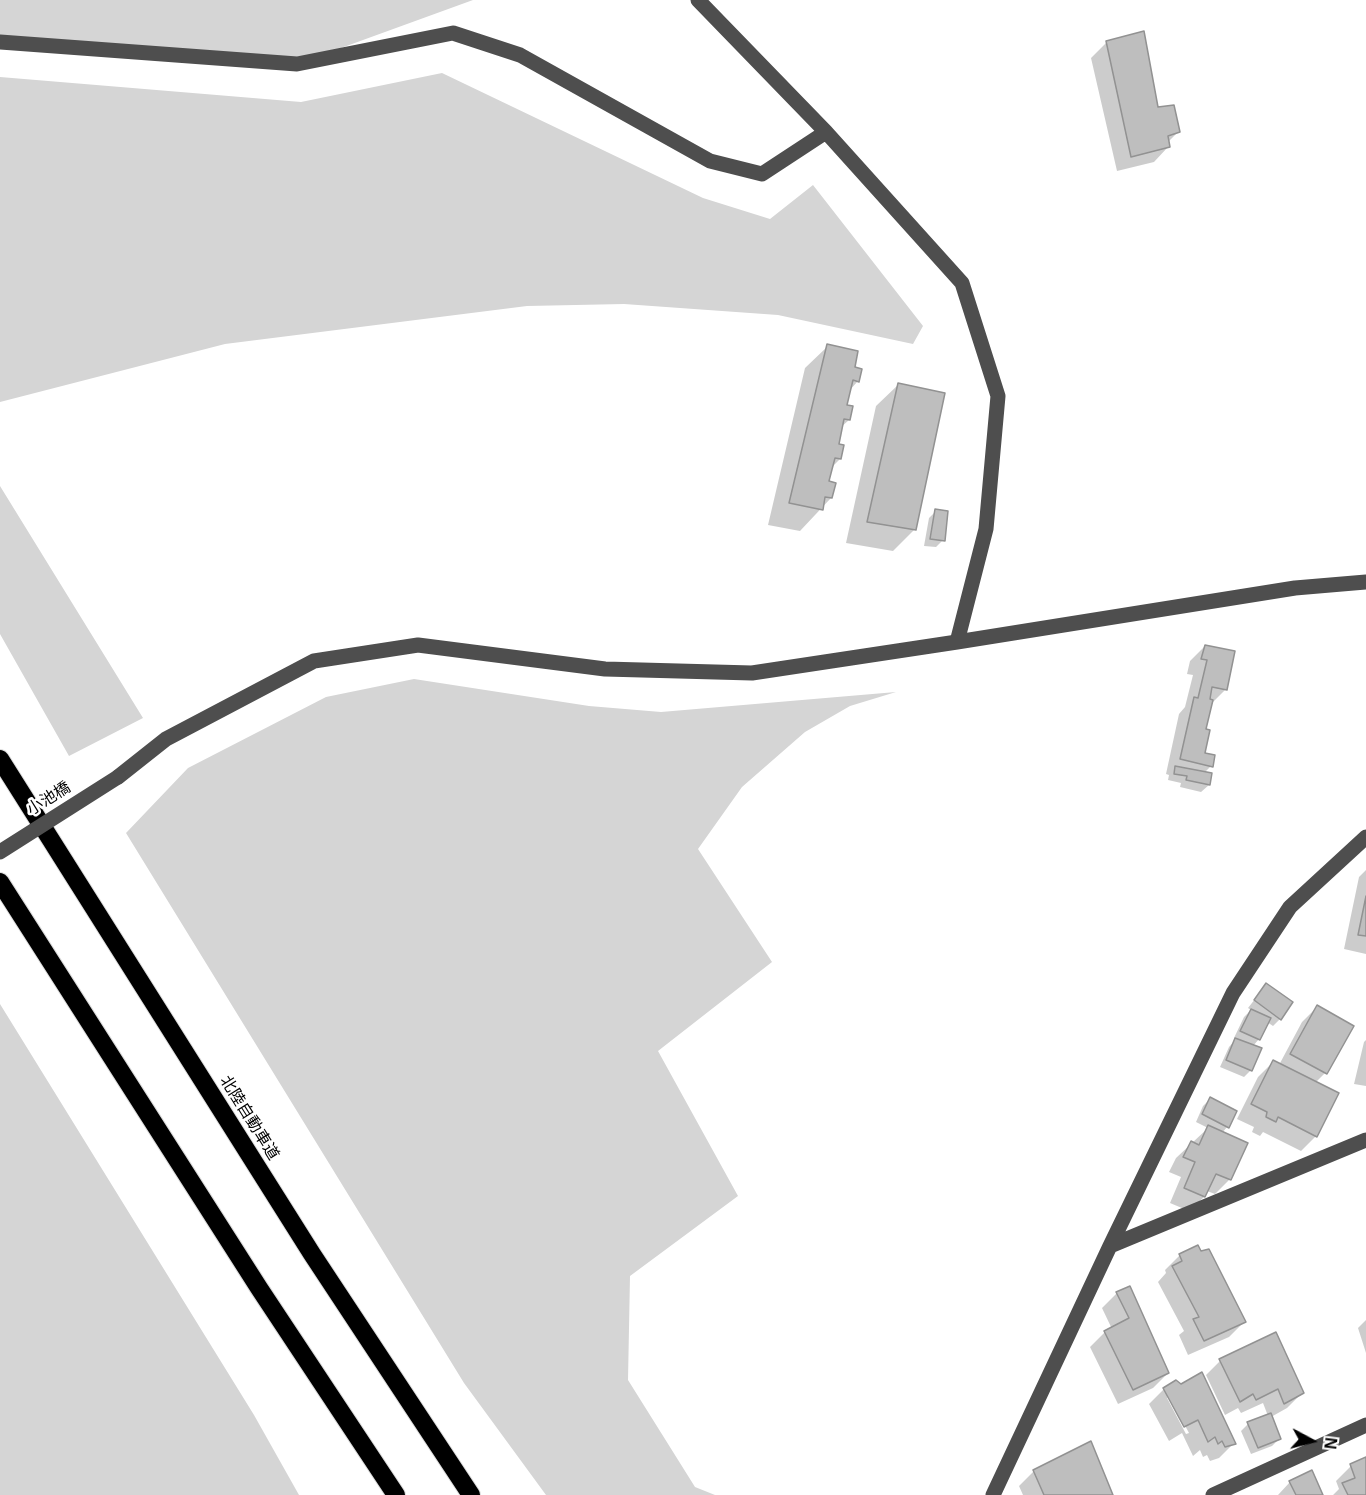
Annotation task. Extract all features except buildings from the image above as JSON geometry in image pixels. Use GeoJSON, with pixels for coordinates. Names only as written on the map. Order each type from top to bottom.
{"type":"FeatureCollection","features":[{"type":"Feature","properties":{"kind":"highway","name":"北陸自動車道"},"geometry":{"type":"LineString","coordinates":[[0,759],[312,1254],[471,1495]]}},
{"type":"Feature","properties":{"kind":"highway"},"geometry":{"type":"LineString","coordinates":[[0,882],[246,1268],[396,1495]]}},
{"type":"Feature","properties":{"kind":"street"},"geometry":{"type":"LineString","coordinates":[[698,0],[826,132],[963,283],[998,396],[986,529],[957,642]]}},
{"type":"Feature","properties":{"kind":"street"},"geometry":{"type":"LineString","coordinates":[[0,42],[297,64],[453,33],[520,55],[710,161],[762,174],[826,132]]}},
{"type":"Feature","properties":{"kind":"street","name":"小池橋"},"geometry":{"type":"LineString","coordinates":[[0,852],[118,777],[166,739],[314,661],[418,645],[605,669],[752,673],[1295,588],[1366,582]]}},
{"type":"Feature","properties":{"kind":"street"},"geometry":{"type":"LineString","coordinates":[[993,1495],[1110,1246],[1233,993],[1290,907],[1366,837]]}},
{"type":"Feature","properties":{"kind":"street"},"geometry":{"type":"LineString","coordinates":[[1110,1246],[1366,1140]]}},
{"type":"Feature","properties":{"kind":"street"},"geometry":{"type":"LineString","coordinates":[[1213,1495],[1366,1425]]}},
{"type":"Feature","properties":{"kind":"shaded area"},"geometry":{"type":"Polygon","coordinates":[[[0,0],[473,0],[297,64],[0,42],[0,0]]]}},
{"type":"Feature","properties":{"kind":"shaded area"},"geometry":{"type":"Polygon","coordinates":[[[442,73],[703,198],[770,219],[813,185],[923,326],[913,344],[778,315],[624,304],[527,306],[225,344],[0,402],[0,77],[301,102],[442,73]]]}},
{"type":"Feature","properties":{"kind":"shaded area"},"geometry":{"type":"Polygon","coordinates":[[[0,486],[143,718],[69,756],[0,634],[0,486]]]}},
{"type":"Feature","properties":{"kind":"shaded area"},"geometry":{"type":"Polygon","coordinates":[[[414,679],[589,706],[661,712],[896,692],[850,706],[805,732],[742,787],[698,849],[772,962],[658,1051],[738,1196],[630,1276],[628,1380],[695,1487],[715,1495],[546,1495],[464,1383],[126,833],[188,768],[326,697],[414,679]]]}},
{"type":"Feature","properties":{"kind":"shaded area"},"geometry":{"type":"Polygon","coordinates":[[[0,1004],[254,1415],[299,1495],[0,1495],[0,1004]]]}}]}
